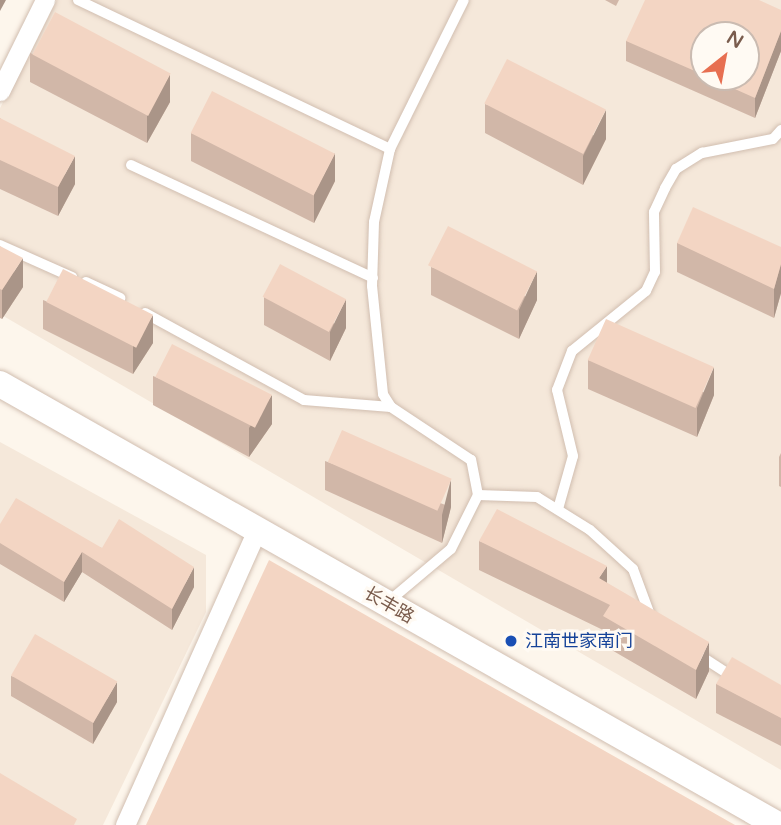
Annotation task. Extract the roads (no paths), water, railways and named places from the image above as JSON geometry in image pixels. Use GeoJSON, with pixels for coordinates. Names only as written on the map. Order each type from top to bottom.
{"type":"FeatureCollection","features":[{"type":"Feature","properties":{"kind":"street"},"geometry":{"type":"LineString","coordinates":[[0,91],[45,0]]}},
{"type":"Feature","properties":{"kind":"street","name":"长丰路"},"geometry":{"type":"LineString","coordinates":[[0,384],[778,825]]}},
{"type":"Feature","properties":{"kind":"street"},"geometry":{"type":"LineString","coordinates":[[125,825],[257,530]]}},
{"type":"Feature","properties":{"kind":"lane"},"geometry":{"type":"LineString","coordinates":[[78,0],[390,149]]}},
{"type":"Feature","properties":{"kind":"lane"},"geometry":{"type":"LineString","coordinates":[[387,603],[452,549],[478,495],[471,460],[391,407],[383,394],[373,278],[374,222],[390,149],[464,0]]}},
{"type":"Feature","properties":{"kind":"lane"},"geometry":{"type":"LineString","coordinates":[[558,509],[573,457],[564,439],[556,390],[572,351],[646,291],[656,272],[654,212],[676,169],[702,153],[773,139],[781,130]]}},
{"type":"Feature","properties":{"kind":"lane"},"geometry":{"type":"LineString","coordinates":[[131,165],[373,278]]}},
{"type":"Feature","properties":{"kind":"lane"},"geometry":{"type":"LineString","coordinates":[[0,245],[102,288],[303,400],[391,407]]}},
{"type":"Feature","properties":{"kind":"lane"},"geometry":{"type":"LineString","coordinates":[[478,495],[517,492],[558,509],[620,552],[656,626]]}},
{"type":"Feature","properties":{"kind":"lane"},"geometry":{"type":"LineString","coordinates":[[683,645],[743,682]]}},
{"type":"Feature","properties":{"kind":"place","name":"江南世家南门"},"geometry":{"type":"Point","coordinates":[511,641]}}]}
